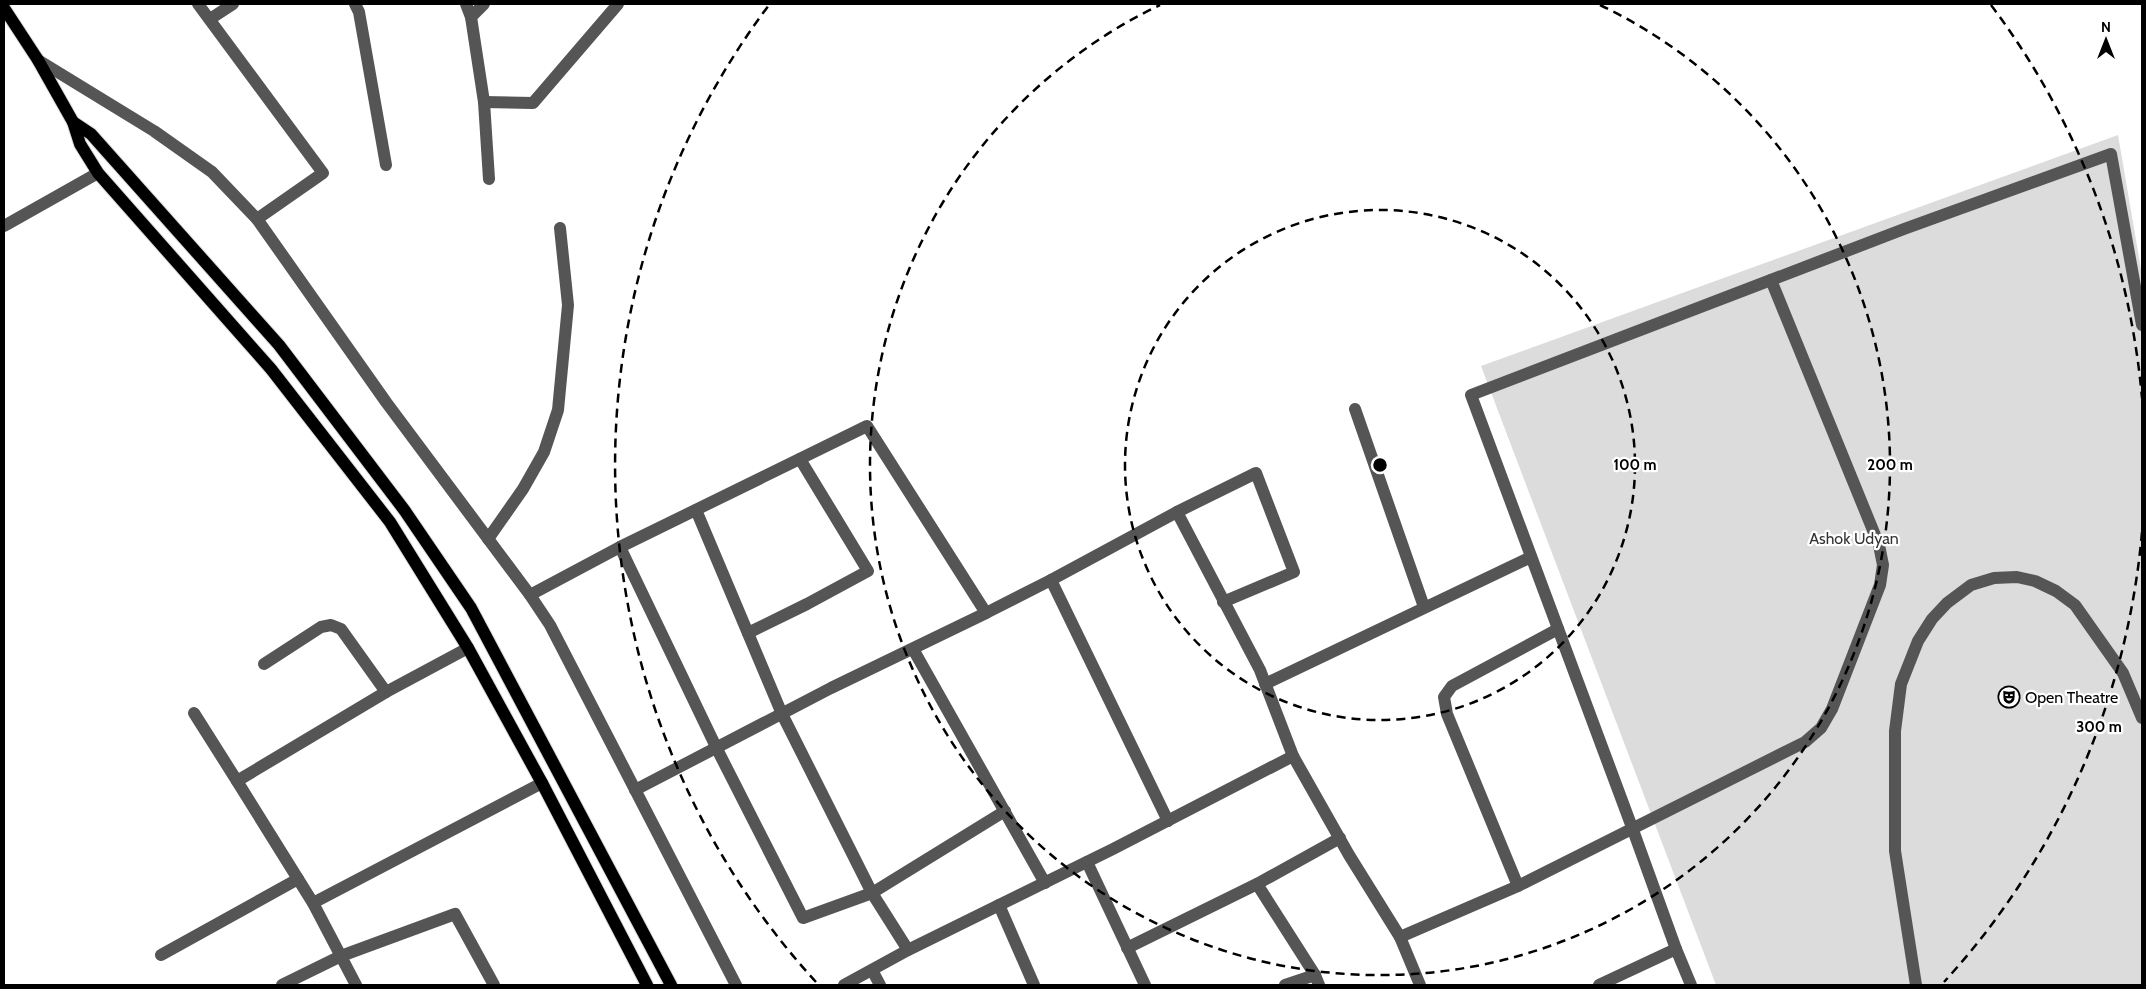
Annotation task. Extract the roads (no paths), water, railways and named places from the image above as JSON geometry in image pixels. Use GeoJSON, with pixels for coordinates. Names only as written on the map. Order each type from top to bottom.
{"type":"FeatureCollection","features":[{"type":"Feature","properties":{"kind":"main road"},"geometry":{"type":"LineString","coordinates":[[4,8],[38,60],[73,122],[80,144],[98,173],[271,369],[390,522],[468,648],[542,783],[647,985]]}},
{"type":"Feature","properties":{"kind":"main road"},"geometry":{"type":"LineString","coordinates":[[73,122],[91,134],[278,345],[405,511],[471,608],[671,985]]}},
{"type":"Feature","properties":{"kind":"street"},"geometry":{"type":"LineString","coordinates":[[198,4],[323,173],[257,219]]}},
{"type":"Feature","properties":{"kind":"street"},"geometry":{"type":"LineString","coordinates":[[210,20],[233,4]]}},
{"type":"Feature","properties":{"kind":"street"},"geometry":{"type":"LineString","coordinates":[[355,4],[359,12],[386,165]]}},
{"type":"Feature","properties":{"kind":"street"},"geometry":{"type":"LineString","coordinates":[[466,4],[471,17],[484,102],[489,179]]}},
{"type":"Feature","properties":{"kind":"street"},"geometry":{"type":"LineString","coordinates":[[471,17],[484,4]]}},
{"type":"Feature","properties":{"kind":"street"},"geometry":{"type":"LineString","coordinates":[[484,102],[532,102],[618,4]]}},
{"type":"Feature","properties":{"kind":"street"},"geometry":{"type":"LineString","coordinates":[[38,60],[154,131],[212,172],[257,219],[386,402],[550,625],[736,985]]}},
{"type":"Feature","properties":{"kind":"street"},"geometry":{"type":"LineString","coordinates":[[1691,985],[1471,396],[1770,280],[2111,154],[2142,324]]}},
{"type":"Feature","properties":{"kind":"street"},"geometry":{"type":"LineString","coordinates":[[4,226],[98,173]]}},
{"type":"Feature","properties":{"kind":"street"},"geometry":{"type":"LineString","coordinates":[[488,539],[523,489],[544,452],[558,410],[568,304],[560,228]]}},
{"type":"Feature","properties":{"kind":"street"},"geometry":{"type":"LineString","coordinates":[[1400,937],[1518,886],[1634,830],[1805,742],[1821,728],[1832,709],[1880,585],[1883,565],[1879,545],[1770,280]]}},
{"type":"Feature","properties":{"kind":"street"},"geometry":{"type":"LineString","coordinates":[[1355,409],[1424,607]]}},
{"type":"Feature","properties":{"kind":"street"},"geometry":{"type":"LineString","coordinates":[[530,596],[620,547],[867,426],[986,613]]}},
{"type":"Feature","properties":{"kind":"street"},"geometry":{"type":"LineString","coordinates":[[748,633],[868,571],[800,459]]}},
{"type":"Feature","properties":{"kind":"street"},"geometry":{"type":"LineString","coordinates":[[635,790],[718,749],[782,714],[1051,580],[1177,512],[1256,474],[1294,572],[1223,602]]}},
{"type":"Feature","properties":{"kind":"street"},"geometry":{"type":"LineString","coordinates":[[696,510],[782,714],[872,893],[908,950]]}},
{"type":"Feature","properties":{"kind":"street"},"geometry":{"type":"LineString","coordinates":[[1177,512],[1265,684],[1293,756],[1400,937],[1420,985]]}},
{"type":"Feature","properties":{"kind":"street"},"geometry":{"type":"LineString","coordinates":[[620,547],[803,918],[872,893],[1005,811]]}},
{"type":"Feature","properties":{"kind":"street"},"geometry":{"type":"LineString","coordinates":[[1265,684],[1531,557]]}},
{"type":"Feature","properties":{"kind":"street"},"geometry":{"type":"LineString","coordinates":[[1916,985],[1895,851],[1895,731],[1901,684],[1918,641],[1932,619],[1947,603],[1971,585],[1994,578],[2017,577],[2036,581],[2056,591],[2075,605],[2123,674],[2142,718]]}},
{"type":"Feature","properties":{"kind":"street"},"geometry":{"type":"LineString","coordinates":[[1051,580],[1168,821]]}},
{"type":"Feature","properties":{"kind":"street"},"geometry":{"type":"LineString","coordinates":[[264,664],[321,627],[331,625],[341,629],[386,692]]}},
{"type":"Feature","properties":{"kind":"street"},"geometry":{"type":"LineString","coordinates":[[1518,886],[1447,714],[1444,697],[1452,686],[1558,629]]}},
{"type":"Feature","properties":{"kind":"street"},"geometry":{"type":"LineString","coordinates":[[236,781],[386,692],[468,648]]}},
{"type":"Feature","properties":{"kind":"street"},"geometry":{"type":"LineString","coordinates":[[913,649],[1045,882]]}},
{"type":"Feature","properties":{"kind":"street"},"geometry":{"type":"LineString","coordinates":[[194,713],[313,903],[356,985]]}},
{"type":"Feature","properties":{"kind":"street"},"geometry":{"type":"LineString","coordinates":[[844,985],[908,950],[1168,821],[1293,756]]}},
{"type":"Feature","properties":{"kind":"street"},"geometry":{"type":"LineString","coordinates":[[313,903],[542,783]]}},
{"type":"Feature","properties":{"kind":"street"},"geometry":{"type":"LineString","coordinates":[[1127,948],[1258,884],[1340,838]]}},
{"type":"Feature","properties":{"kind":"street"},"geometry":{"type":"LineString","coordinates":[[1086,862],[1145,985]]}},
{"type":"Feature","properties":{"kind":"street"},"geometry":{"type":"LineString","coordinates":[[161,955],[298,878]]}},
{"type":"Feature","properties":{"kind":"street"},"geometry":{"type":"LineString","coordinates":[[1258,884],[1317,980],[1284,985]]}},
{"type":"Feature","properties":{"kind":"street"},"geometry":{"type":"LineString","coordinates":[[999,905],[1034,985]]}},
{"type":"Feature","properties":{"kind":"street"},"geometry":{"type":"LineString","coordinates":[[282,985],[341,956],[455,914],[494,985]]}},
{"type":"Feature","properties":{"kind":"street"},"geometry":{"type":"LineString","coordinates":[[1599,985],[1676,949]]}},
{"type":"Feature","properties":{"kind":"street"},"geometry":{"type":"LineString","coordinates":[[872,970],[880,985]]}},
{"type":"Feature","properties":{"kind":"place","name":"Open Theatre"},"geometry":{"type":"Point","coordinates":[2009,697]}},
{"type":"Feature","properties":{"kind":"park label","name":"Ashok Udyan"},"geometry":{"type":"Point","coordinates":[1854,538]}}]}
